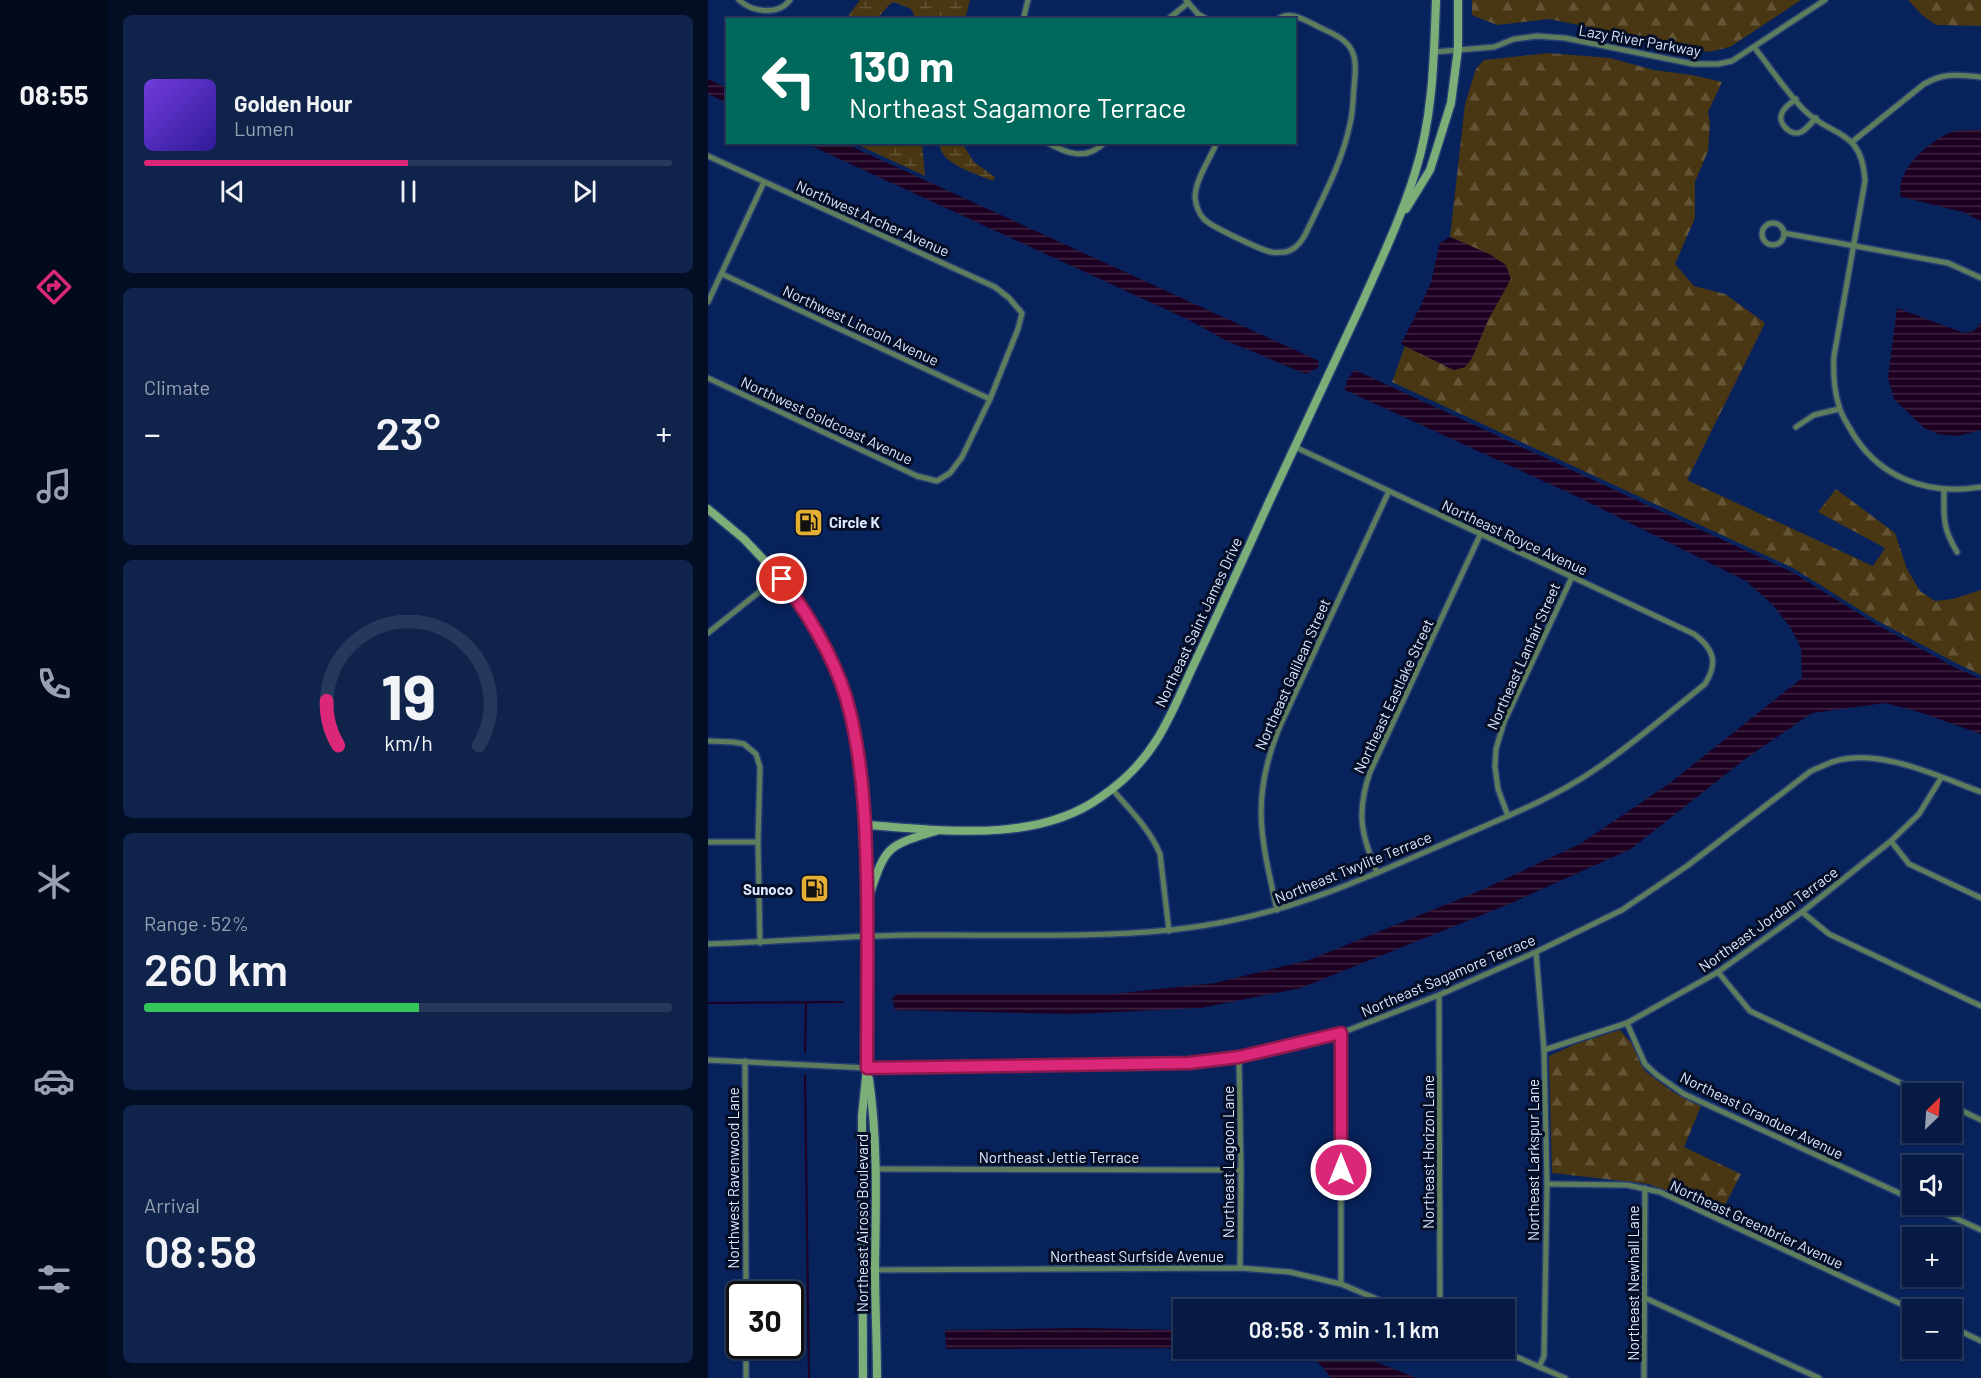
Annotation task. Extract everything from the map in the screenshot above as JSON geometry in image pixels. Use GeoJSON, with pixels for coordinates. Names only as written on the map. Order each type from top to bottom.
{"type":"FeatureCollection","features":[{"type":"Feature","properties":{"kind":"main road","name":"Northeast Saint James Drive"},"geometry":{"type":"LineString","coordinates":[[866,825],[941,830],[1007,829],[1035,825],[1074,813],[1112,789],[1143,759],[1157,740],[1398,223],[1416,170],[1430,103],[1436,0]]}},
{"type":"Feature","properties":{"kind":"main road","name":"Northeast Saint James Drive"},"geometry":{"type":"LineString","coordinates":[[1398,223],[1430,170],[1451,103],[1458,49],[1458,0]]}},
{"type":"Feature","properties":{"kind":"main road","name":"Northeast Airoso Boulevard"},"geometry":{"type":"LineString","coordinates":[[708,509],[744,539],[779,576],[803,609],[832,663],[850,711],[866,825],[868,935],[867,1068],[862,1116],[863,1378]]}},
{"type":"Feature","properties":{"kind":"main road"},"geometry":{"type":"LineString","coordinates":[[867,902],[880,864],[887,852],[897,844],[941,830]]}},
{"type":"Feature","properties":{"kind":"main road","name":"Northeast Airoso Boulevard"},"geometry":{"type":"LineString","coordinates":[[867,1068],[875,1117],[877,1169],[875,1270],[877,1378]]}},
{"type":"Feature","properties":{"kind":"street"},"geometry":{"type":"LineString","coordinates":[[739,0],[748,8],[768,11],[786,6],[790,0]]}},
{"type":"Feature","properties":{"kind":"street"},"geometry":{"type":"LineString","coordinates":[[1024,18],[1028,0]]}},
{"type":"Feature","properties":{"kind":"street","name":"Lazy River Parkway"},"geometry":{"type":"LineString","coordinates":[[1434,52],[1494,47],[1514,39],[1537,36],[1565,38],[1693,64],[1718,64],[1732,61],[1825,0]]}},
{"type":"Feature","properties":{"kind":"street"},"geometry":{"type":"LineString","coordinates":[[1169,18],[1187,2],[1205,18]]}},
{"type":"Feature","properties":{"kind":"street"},"geometry":{"type":"LineString","coordinates":[[1216,144],[1197,186],[1195,199],[1203,219],[1271,252],[1283,252],[1299,244],[1338,163],[1346,140],[1351,122],[1356,70],[1353,52],[1348,44],[1338,36],[1296,16],[1285,15],[1280,18]]}},
{"type":"Feature","properties":{"kind":"street"},"geometry":{"type":"LineString","coordinates":[[1754,47],[1804,111],[1843,134],[1852,142],[1860,154],[1864,168],[1865,181],[1834,356],[1833,381],[1839,408],[1855,438],[1870,455],[1887,470],[1903,479],[1922,486],[1944,490],[1981,487]]}},
{"type":"Feature","properties":{"kind":"street"},"geometry":{"type":"LineString","coordinates":[[1852,142],[1935,77],[1948,74],[1981,77]]}},
{"type":"Feature","properties":{"kind":"street"},"geometry":{"type":"LineString","coordinates":[[1796,99],[1782,113],[1781,120],[1785,127],[1791,132],[1798,133],[1816,118]]}},
{"type":"Feature","properties":{"kind":"street"},"geometry":{"type":"LineString","coordinates":[[1050,144],[1078,155],[1088,154],[1103,144]]}},
{"type":"Feature","properties":{"kind":"street","name":"Northwest Archer Avenue"},"geometry":{"type":"LineString","coordinates":[[708,156],[995,287],[1009,298],[1022,313],[1018,329],[990,399]]}},
{"type":"Feature","properties":{"kind":"street"},"geometry":{"type":"LineString","coordinates":[[708,302],[764,182]]}},
{"type":"Feature","properties":{"kind":"street"},"geometry":{"type":"LineString","coordinates":[[1784,233],[1780,242],[1773,245],[1764,240],[1761,233],[1764,226],[1770,223],[1778,224],[1784,233],[1948,263],[1981,278]]}},
{"type":"Feature","properties":{"kind":"street","name":"Northwest Lincoln Avenue"},"geometry":{"type":"LineString","coordinates":[[722,274],[990,399]]}},
{"type":"Feature","properties":{"kind":"street","name":"Northwest Goldcoast Avenue"},"geometry":{"type":"LineString","coordinates":[[708,378],[917,476],[937,481],[950,473],[962,457],[990,399]]}},
{"type":"Feature","properties":{"kind":"street"},"geometry":{"type":"LineString","coordinates":[[1796,427],[1814,416],[1839,408]]}},
{"type":"Feature","properties":{"kind":"street","name":"Northeast Royce Avenue"},"geometry":{"type":"LineString","coordinates":[[1295,447],[1694,634],[1705,642],[1713,661]]}},
{"type":"Feature","properties":{"kind":"street"},"geometry":{"type":"LineString","coordinates":[[1944,490],[1943,521],[1956,552]]}},
{"type":"Feature","properties":{"kind":"street","name":"Northeast Galilean Street"},"geometry":{"type":"LineString","coordinates":[[1277,910],[1263,848],[1260,822],[1260,799],[1266,764],[1280,726],[1389,491]]}},
{"type":"Feature","properties":{"kind":"street","name":"Northeast Eastlake Street"},"geometry":{"type":"LineString","coordinates":[[1377,873],[1365,844],[1361,822],[1361,804],[1365,787],[1481,534]]}},
{"type":"Feature","properties":{"kind":"street"},"geometry":{"type":"LineString","coordinates":[[708,633],[779,576]]}},
{"type":"Feature","properties":{"kind":"street","name":"Northeast Lanfair Street"},"geometry":{"type":"LineString","coordinates":[[1508,816],[1498,789],[1495,767],[1496,749],[1504,722],[1572,577]]}},
{"type":"Feature","properties":{"kind":"street","name":"Northeast Twylite Terrace"},"geometry":{"type":"LineString","coordinates":[[708,944],[760,943],[868,935],[1093,934],[1169,931],[1227,922],[1277,910],[1377,873],[1564,789],[1597,769],[1706,684],[1713,668],[1713,661]]}},
{"type":"Feature","properties":{"kind":"street"},"geometry":{"type":"LineString","coordinates":[[708,741],[744,744],[756,754],[760,767],[760,943]]}},
{"type":"Feature","properties":{"kind":"street","name":"Northeast Sagamore Terrace"},"geometry":{"type":"LineString","coordinates":[[708,1060],[867,1068],[1189,1063],[1239,1057],[1341,1033],[1536,952],[1622,909],[1687,866],[1811,771],[1833,762],[1858,758],[1892,761],[1981,792]]}},
{"type":"Feature","properties":{"kind":"street","name":"Northeast Jordan Terrace"},"geometry":{"type":"LineString","coordinates":[[1544,1050],[1627,1023],[1718,972],[1802,912],[1891,841],[1919,814],[1941,778]]}},
{"type":"Feature","properties":{"kind":"street"},"geometry":{"type":"LineString","coordinates":[[1112,789],[1146,829],[1160,854],[1169,931]]}},
{"type":"Feature","properties":{"kind":"street"},"geometry":{"type":"LineString","coordinates":[[1891,841],[1909,864],[1981,898]]}},
{"type":"Feature","properties":{"kind":"street"},"geometry":{"type":"LineString","coordinates":[[708,842],[759,842]]}},
{"type":"Feature","properties":{"kind":"street"},"geometry":{"type":"LineString","coordinates":[[1802,912],[1829,934],[1981,1006]]}},
{"type":"Feature","properties":{"kind":"street","name":"Northeast Larkspur Lane"},"geometry":{"type":"LineString","coordinates":[[1536,952],[1544,1050],[1547,1184],[1544,1356],[1539,1367]]}},
{"type":"Feature","properties":{"kind":"street"},"geometry":{"type":"LineString","coordinates":[[1718,972],[1750,1011],[1902,1084]]}},
{"type":"Feature","properties":{"kind":"street","name":"Northeast Horizon Lane"},"geometry":{"type":"LineString","coordinates":[[1439,994],[1440,1299]]}},
{"type":"Feature","properties":{"kind":"street","name":"Northeast Granduer Avenue"},"geometry":{"type":"LineString","coordinates":[[1627,1023],[1645,1064],[1657,1076],[1684,1094],[1902,1194]]}},
{"type":"Feature","properties":{"kind":"street"},"geometry":{"type":"LineString","coordinates":[[1341,1033],[1341,1284]]}},
{"type":"Feature","properties":{"kind":"street","name":"Northeast Lagoon Lane"},"geometry":{"type":"LineString","coordinates":[[1239,1057],[1240,1268]]}},
{"type":"Feature","properties":{"kind":"street","name":"Northwest Ravenwood Lane"},"geometry":{"type":"LineString","coordinates":[[745,1061],[746,1281]]}},
{"type":"Feature","properties":{"kind":"street"},"geometry":{"type":"LineString","coordinates":[[1962,1111],[1981,1120]]}},
{"type":"Feature","properties":{"kind":"street","name":"Northeast Jettie Terrace"},"geometry":{"type":"LineString","coordinates":[[877,1169],[1241,1170]]}},
{"type":"Feature","properties":{"kind":"street","name":"Northeast Greenbrier Avenue"},"geometry":{"type":"LineString","coordinates":[[1547,1184],[1627,1185],[1645,1188],[1682,1201],[1902,1304]]}},
{"type":"Feature","properties":{"kind":"street","name":"Northeast Newhall Lane"},"geometry":{"type":"LineString","coordinates":[[1644,1378],[1645,1188]]}},
{"type":"Feature","properties":{"kind":"street"},"geometry":{"type":"LineString","coordinates":[[1949,1215],[1981,1230]]}},
{"type":"Feature","properties":{"kind":"street","name":"Northeast Surfside Avenue"},"geometry":{"type":"LineString","coordinates":[[864,1270],[1240,1268],[1290,1272],[1341,1284],[1377,1299]]}},
{"type":"Feature","properties":{"kind":"street"},"geometry":{"type":"LineString","coordinates":[[1645,1298],[1819,1378]]}},
{"type":"Feature","properties":{"kind":"street"},"geometry":{"type":"LineString","coordinates":[[1962,1332],[1981,1341]]}},
{"type":"Feature","properties":{"kind":"street"},"geometry":{"type":"LineString","coordinates":[[1515,1356],[1565,1378]]}},
{"type":"Feature","properties":{"kind":"street"},"geometry":{"type":"LineString","coordinates":[[746,1359],[746,1378]]}},
{"type":"Feature","properties":{"kind":"green space"},"geometry":{"type":"Polygon","coordinates":[[[860,0],[970,0],[965,18],[916,18],[911,9],[894,2],[878,18],[847,18],[860,0]]]}},
{"type":"Feature","properties":{"kind":"green space"},"geometry":{"type":"Polygon","coordinates":[[[1472,0],[1801,0],[1730,47],[1709,52],[1549,19],[1497,25],[1472,15],[1472,0]]]}},
{"type":"Feature","properties":{"kind":"green space"},"geometry":{"type":"Polygon","coordinates":[[[1908,0],[1981,0],[1981,26],[1936,25],[1922,15],[1908,0]]]}},
{"type":"Feature","properties":{"kind":"green space"},"geometry":{"type":"Polygon","coordinates":[[[1548,53],[1610,58],[1654,70],[1722,82],[1708,112],[1710,124],[1708,151],[1695,182],[1695,218],[1675,264],[1694,286],[1725,294],[1765,323],[1687,480],[1873,566],[1885,548],[1818,512],[1836,489],[1895,533],[1907,569],[1920,591],[1935,601],[1953,599],[1981,590],[1981,675],[1876,620],[1793,568],[1392,382],[1405,346],[1454,370],[1465,367],[1472,358],[1488,320],[1491,255],[1450,237],[1465,104],[1476,69],[1484,60],[1548,53]]]}},
{"type":"Feature","properties":{"kind":"green space"},"geometry":{"type":"Polygon","coordinates":[[[856,144],[922,144],[925,176],[856,144]]]}},
{"type":"Feature","properties":{"kind":"green space"},"geometry":{"type":"Polygon","coordinates":[[[939,144],[963,144],[974,162],[995,177],[993,181],[952,163],[941,151],[939,144]]]}},
{"type":"Feature","properties":{"kind":"green space"},"geometry":{"type":"Polygon","coordinates":[[[1620,1030],[1632,1044],[1646,1072],[1673,1092],[1701,1106],[1684,1147],[1741,1174],[1722,1211],[1723,1215],[1649,1184],[1552,1173],[1549,1056],[1578,1043],[1620,1030]]]}},
{"type":"Feature","properties":{"kind":"shaded area"},"geometry":{"type":"Polygon","coordinates":[[[708,79],[726,88],[726,103],[708,94],[708,79]]]}},
{"type":"Feature","properties":{"kind":"shaded area"},"geometry":{"type":"Polygon","coordinates":[[[1981,130],[1981,221],[1963,212],[1901,197],[1900,187],[1908,168],[1932,143],[1949,133],[1981,130]]]}},
{"type":"Feature","properties":{"kind":"shaded area"},"geometry":{"type":"Polygon","coordinates":[[[807,144],[846,144],[1319,361],[1318,368],[1306,374],[1225,340],[1191,321],[807,144]]]}},
{"type":"Feature","properties":{"kind":"shaded area"},"geometry":{"type":"Polygon","coordinates":[[[1450,237],[1491,255],[1506,265],[1511,279],[1488,320],[1472,358],[1465,367],[1454,370],[1401,344],[1431,282],[1440,243],[1450,237]]]}},
{"type":"Feature","properties":{"kind":"shaded area"},"geometry":{"type":"Polygon","coordinates":[[[1897,308],[1964,333],[1974,331],[1981,323],[1981,430],[1957,436],[1938,434],[1924,428],[1894,399],[1888,378],[1897,308]]]}},
{"type":"Feature","properties":{"kind":"shaded area"},"geometry":{"type":"Polygon","coordinates":[[[1355,370],[1792,572],[1874,623],[1954,667],[1981,679],[1981,734],[1919,712],[1885,703],[1812,713],[1745,759],[1631,849],[1509,904],[1301,988],[1201,1008],[1072,1014],[895,1010],[892,999],[897,994],[1112,994],[1215,983],[1309,960],[1477,892],[1580,844],[1670,783],[1802,678],[1801,648],[1791,628],[1773,605],[1746,581],[1578,497],[1345,390],[1347,380],[1355,370]]]}},
{"type":"Feature","properties":{"kind":"shaded area"},"geometry":{"type":"Polygon","coordinates":[[[1082,1328],[1173,1330],[1173,1348],[946,1349],[945,1330],[1082,1328]]]}},
{"type":"Feature","properties":{"kind":"shaded area"},"geometry":{"type":"Polygon","coordinates":[[[1313,1359],[1369,1359],[1417,1378],[1331,1378],[1313,1359]]]}},
{"type":"Feature","properties":{"kind":"waterway"},"geometry":{"type":"LineString","coordinates":[[805,1052],[806,1002]]}},
{"type":"Feature","properties":{"kind":"waterway"},"geometry":{"type":"LineString","coordinates":[[708,1003],[843,1002]]}},
{"type":"Feature","properties":{"kind":"waterway"},"geometry":{"type":"LineString","coordinates":[[805,1075],[809,1378]]}},
{"type":"Feature","properties":{"kind":"place","name":"Circle K"},"geometry":{"type":"Point","coordinates":[808,522]}},
{"type":"Feature","properties":{"kind":"place","name":"Sunoco"},"geometry":{"type":"Point","coordinates":[814,889]}},
{"type":"Feature","properties":{"kind":"route"},"geometry":{"type":"LineString","coordinates":[[782,579],[812,624],[832,663],[850,711],[866,825],[867,1068],[1189,1063],[1239,1057],[1341,1033],[1341,1170]]}}]}
